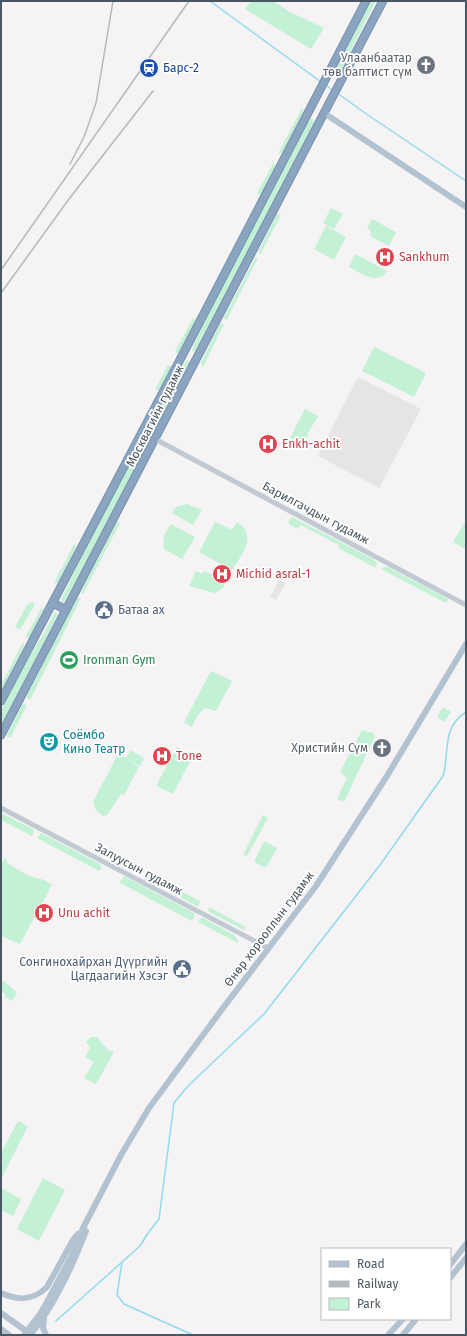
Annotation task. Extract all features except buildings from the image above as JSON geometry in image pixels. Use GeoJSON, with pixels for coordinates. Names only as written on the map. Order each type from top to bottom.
{"type":"FeatureCollection","features":[{"type":"Feature","properties":{"kind":"highway","name":"Москвагийн гудамж"},"geometry":{"type":"LineString","coordinates":[[1,701],[366,1]]}},
{"type":"Feature","properties":{"kind":"highway","name":"Москвагийн гудамж"},"geometry":{"type":"LineString","coordinates":[[1,735],[383,1]]}},
{"type":"Feature","properties":{"kind":"highway"},"geometry":{"type":"LineString","coordinates":[[183,354],[196,359]]}},
{"type":"Feature","properties":{"kind":"highway"},"geometry":{"type":"LineString","coordinates":[[53,603],[66,610]]}},
{"type":"Feature","properties":{"kind":"main road"},"geometry":{"type":"LineString","coordinates":[[324,113],[466,207]]}},
{"type":"Feature","properties":{"kind":"main road","name":"Өнөр хорооллын гудамж"},"geometry":{"type":"LineString","coordinates":[[85,1226],[121,1155],[149,1108],[173,1074],[316,886],[407,743],[466,644]]}},
{"type":"Feature","properties":{"kind":"main road"},"geometry":{"type":"LineString","coordinates":[[1,1293],[17,1299],[26,1299],[42,1293],[47,1287],[73,1240],[85,1226]]}},
{"type":"Feature","properties":{"kind":"main road"},"geometry":{"type":"LineString","coordinates":[[29,1334],[45,1315],[79,1250],[86,1231],[85,1226]]}},
{"type":"Feature","properties":{"kind":"main road"},"geometry":{"type":"LineString","coordinates":[[29,1334],[71,1257],[85,1226]]}},
{"type":"Feature","properties":{"kind":"main road"},"geometry":{"type":"LineString","coordinates":[[451,1264],[466,1244]]}},
{"type":"Feature","properties":{"kind":"main road"},"geometry":{"type":"LineString","coordinates":[[451,1277],[466,1258]]}},
{"type":"Feature","properties":{"kind":"main road"},"geometry":{"type":"LineString","coordinates":[[1,1313],[29,1334]]}},
{"type":"Feature","properties":{"kind":"main road"},"geometry":{"type":"LineString","coordinates":[[45,1315],[43,1328],[46,1335]]}},
{"type":"Feature","properties":{"kind":"main road"},"geometry":{"type":"LineString","coordinates":[[388,1335],[402,1320]]}},
{"type":"Feature","properties":{"kind":"main road"},"geometry":{"type":"LineString","coordinates":[[403,1335],[415,1320]]}},
{"type":"Feature","properties":{"kind":"main road"},"geometry":{"type":"LineString","coordinates":[[1,1330],[4,1335]]}},
{"type":"Feature","properties":{"kind":"main road"},"geometry":{"type":"LineString","coordinates":[[1,1330],[9,1335]]}},
{"type":"Feature","properties":{"kind":"street","name":"Барилгачдын гудамж"},"geometry":{"type":"LineString","coordinates":[[155,439],[466,605]]}},
{"type":"Feature","properties":{"kind":"street","name":"Залуусын гудамж"},"geometry":{"type":"LineString","coordinates":[[1,808],[268,948]]}},
{"type":"Feature","properties":{"kind":"shaded area"},"geometry":{"type":"Polygon","coordinates":[[[358,377],[421,409],[379,488],[318,456],[358,377]]]}},
{"type":"Feature","properties":{"kind":"shaded area"},"geometry":{"type":"Polygon","coordinates":[[[279,580],[286,583],[276,600],[270,597],[279,580]]]}},
{"type":"Feature","properties":{"kind":"green space"},"geometry":{"type":"Polygon","coordinates":[[[251,1],[273,1],[290,12],[324,28],[311,49],[245,9],[251,1]]]}},
{"type":"Feature","properties":{"kind":"green space"},"geometry":{"type":"Polygon","coordinates":[[[370,1],[376,1],[338,75],[334,73],[370,1]]]}},
{"type":"Feature","properties":{"kind":"green space"},"geometry":{"type":"Polygon","coordinates":[[[302,108],[303,114],[283,152],[278,154],[302,108]]]}},
{"type":"Feature","properties":{"kind":"green space"},"geometry":{"type":"Polygon","coordinates":[[[312,118],[314,122],[217,312],[195,351],[193,352],[192,349],[212,306],[309,120],[312,118]]]}},
{"type":"Feature","properties":{"kind":"green space"},"geometry":{"type":"Polygon","coordinates":[[[274,162],[275,167],[261,195],[257,193],[274,162]]]}},
{"type":"Feature","properties":{"kind":"green space"},"geometry":{"type":"Polygon","coordinates":[[[331,208],[343,214],[334,229],[323,223],[331,208]]]}},
{"type":"Feature","properties":{"kind":"green space"},"geometry":{"type":"Polygon","coordinates":[[[277,214],[281,215],[260,255],[259,251],[277,214]]]}},
{"type":"Feature","properties":{"kind":"green space"},"geometry":{"type":"Polygon","coordinates":[[[372,219],[396,232],[389,246],[370,236],[372,233],[370,232],[371,230],[367,228],[372,219]]]}},
{"type":"Feature","properties":{"kind":"green space"},"geometry":{"type":"Polygon","coordinates":[[[326,226],[346,237],[334,260],[314,249],[326,226]]]}},
{"type":"Feature","properties":{"kind":"green space"},"geometry":{"type":"Polygon","coordinates":[[[355,254],[387,271],[379,278],[374,278],[349,267],[355,254]]]}},
{"type":"Feature","properties":{"kind":"green space"},"geometry":{"type":"Polygon","coordinates":[[[256,257],[258,258],[226,321],[224,317],[256,257]]]}},
{"type":"Feature","properties":{"kind":"green space"},"geometry":{"type":"Polygon","coordinates":[[[193,318],[195,322],[178,354],[175,352],[193,318]]]}},
{"type":"Feature","properties":{"kind":"green space"},"geometry":{"type":"Polygon","coordinates":[[[220,324],[224,324],[203,367],[201,363],[220,324]]]}},
{"type":"Feature","properties":{"kind":"green space"},"geometry":{"type":"Polygon","coordinates":[[[374,347],[426,373],[414,397],[362,371],[374,347]]]}},
{"type":"Feature","properties":{"kind":"green space"},"geometry":{"type":"Polygon","coordinates":[[[188,360],[189,363],[176,387],[167,409],[86,563],[63,603],[61,600],[80,560],[160,406],[188,360]]]}},
{"type":"Feature","properties":{"kind":"green space"},"geometry":{"type":"Polygon","coordinates":[[[168,365],[172,367],[160,389],[155,389],[168,365]]]}},
{"type":"Feature","properties":{"kind":"green space"},"geometry":{"type":"Polygon","coordinates":[[[305,409],[318,416],[303,445],[290,438],[305,409]]]}},
{"type":"Feature","properties":{"kind":"green space"},"geometry":{"type":"Polygon","coordinates":[[[187,504],[202,510],[193,525],[172,513],[176,507],[187,504]]]}},
{"type":"Feature","properties":{"kind":"green space"},"geometry":{"type":"Polygon","coordinates":[[[292,517],[373,559],[377,563],[376,568],[338,548],[339,545],[301,525],[298,529],[289,524],[289,520],[292,517]]]}},
{"type":"Feature","properties":{"kind":"green space"},"geometry":{"type":"Polygon","coordinates":[[[466,520],[466,549],[453,542],[466,520]]]}},
{"type":"Feature","properties":{"kind":"green space"},"geometry":{"type":"Polygon","coordinates":[[[117,522],[120,523],[83,594],[81,593],[82,590],[117,522]]]}},
{"type":"Feature","properties":{"kind":"green space"},"geometry":{"type":"Polygon","coordinates":[[[215,522],[232,530],[237,522],[243,527],[246,533],[247,539],[244,551],[232,570],[199,552],[215,522]]]}},
{"type":"Feature","properties":{"kind":"green space"},"geometry":{"type":"Polygon","coordinates":[[[171,524],[195,537],[182,559],[164,549],[164,536],[171,524]]]}},
{"type":"Feature","properties":{"kind":"green space"},"geometry":{"type":"Polygon","coordinates":[[[74,544],[76,545],[74,552],[58,583],[54,583],[74,544]]]}},
{"type":"Feature","properties":{"kind":"green space"},"geometry":{"type":"Polygon","coordinates":[[[388,567],[448,599],[446,603],[381,569],[388,567]]]}},
{"type":"Feature","properties":{"kind":"green space"},"geometry":{"type":"Polygon","coordinates":[[[196,571],[202,574],[204,571],[226,581],[223,588],[215,593],[189,586],[196,571]]]}},
{"type":"Feature","properties":{"kind":"green space"},"geometry":{"type":"Polygon","coordinates":[[[77,598],[81,598],[30,700],[27,696],[77,598]]]}},
{"type":"Feature","properties":{"kind":"green space"},"geometry":{"type":"Polygon","coordinates":[[[31,602],[35,604],[20,630],[15,627],[27,605],[31,602]]]}},
{"type":"Feature","properties":{"kind":"green space"},"geometry":{"type":"Polygon","coordinates":[[[42,607],[43,610],[30,637],[25,638],[42,607]]]}},
{"type":"Feature","properties":{"kind":"green space"},"geometry":{"type":"Polygon","coordinates":[[[55,612],[57,613],[57,616],[1,726],[1,710],[55,612]]]}},
{"type":"Feature","properties":{"kind":"green space"},"geometry":{"type":"Polygon","coordinates":[[[23,642],[24,646],[1,691],[1,685],[23,642]]]}},
{"type":"Feature","properties":{"kind":"green space"},"geometry":{"type":"Polygon","coordinates":[[[211,671],[232,681],[216,711],[205,708],[197,716],[192,727],[184,722],[211,671]]]}},
{"type":"Feature","properties":{"kind":"green space"},"geometry":{"type":"Polygon","coordinates":[[[22,705],[27,705],[11,737],[8,737],[7,735],[22,705]]]}},
{"type":"Feature","properties":{"kind":"green space"},"geometry":{"type":"Polygon","coordinates":[[[443,707],[451,712],[444,722],[437,717],[443,707]]]}},
{"type":"Feature","properties":{"kind":"green space"},"geometry":{"type":"Polygon","coordinates":[[[362,730],[373,733],[375,736],[344,802],[337,799],[347,778],[340,772],[362,730]]]}},
{"type":"Feature","properties":{"kind":"green space"},"geometry":{"type":"Polygon","coordinates":[[[177,747],[193,756],[173,794],[156,786],[177,747]]]}},
{"type":"Feature","properties":{"kind":"green space"},"geometry":{"type":"Polygon","coordinates":[[[130,750],[144,758],[140,766],[127,759],[139,767],[124,795],[121,794],[107,815],[103,816],[96,810],[93,802],[118,754],[126,758],[130,750]]]}},
{"type":"Feature","properties":{"kind":"green space"},"geometry":{"type":"Polygon","coordinates":[[[1,813],[33,829],[34,832],[32,836],[1,820],[1,813]]]}},
{"type":"Feature","properties":{"kind":"green space"},"geometry":{"type":"Polygon","coordinates":[[[263,815],[268,818],[247,856],[243,855],[263,815]]]}},
{"type":"Feature","properties":{"kind":"green space"},"geometry":{"type":"Polygon","coordinates":[[[41,833],[100,864],[102,868],[99,871],[37,838],[41,833]]]}},
{"type":"Feature","properties":{"kind":"green space"},"geometry":{"type":"Polygon","coordinates":[[[264,841],[277,848],[266,868],[254,862],[264,841]]]}},
{"type":"Feature","properties":{"kind":"green space"},"geometry":{"type":"Polygon","coordinates":[[[5,858],[7,863],[29,876],[44,880],[52,885],[20,944],[1,936],[1,861],[3,862],[5,858]]]}},
{"type":"Feature","properties":{"kind":"green space"},"geometry":{"type":"Polygon","coordinates":[[[146,873],[200,901],[198,907],[144,877],[146,873]]]}},
{"type":"Feature","properties":{"kind":"green space"},"geometry":{"type":"Polygon","coordinates":[[[124,876],[194,913],[195,915],[192,921],[120,883],[124,876]]]}},
{"type":"Feature","properties":{"kind":"green space"},"geometry":{"type":"Polygon","coordinates":[[[209,908],[246,927],[244,930],[209,912],[209,908]]]}},
{"type":"Feature","properties":{"kind":"green space"},"geometry":{"type":"Polygon","coordinates":[[[201,918],[234,935],[238,943],[198,922],[201,918]]]}},
{"type":"Feature","properties":{"kind":"green space"},"geometry":{"type":"Polygon","coordinates":[[[1,980],[17,993],[12,1001],[5,997],[5,994],[1,991],[1,980]]]}},
{"type":"Feature","properties":{"kind":"green space"},"geometry":{"type":"Polygon","coordinates":[[[91,1037],[97,1037],[108,1050],[114,1052],[96,1084],[84,1078],[94,1062],[85,1057],[90,1048],[86,1042],[91,1037]]]}},
{"type":"Feature","properties":{"kind":"green space"},"geometry":{"type":"Polygon","coordinates":[[[18,1121],[28,1126],[1,1179],[1,1153],[18,1121]]]}},
{"type":"Feature","properties":{"kind":"green space"},"geometry":{"type":"Polygon","coordinates":[[[43,1178],[65,1190],[39,1241],[17,1229],[43,1178]]]}},
{"type":"Feature","properties":{"kind":"green space"},"geometry":{"type":"Polygon","coordinates":[[[1,1188],[21,1199],[13,1216],[1,1210],[1,1188]]]}},
{"type":"Feature","properties":{"kind":"waterway"},"geometry":{"type":"LineString","coordinates":[[210,1],[321,82]]}},
{"type":"Feature","properties":{"kind":"waterway"},"geometry":{"type":"LineString","coordinates":[[326,85],[332,90]]}},
{"type":"Feature","properties":{"kind":"waterway"},"geometry":{"type":"LineString","coordinates":[[337,93],[466,181]]}},
{"type":"Feature","properties":{"kind":"waterway"},"geometry":{"type":"LineString","coordinates":[[56,1321],[140,1246],[159,1219],[174,1103],[188,1086],[264,1014],[380,865],[443,776],[450,733],[458,718],[466,712]]}},
{"type":"Feature","properties":{"kind":"waterway"},"geometry":{"type":"LineString","coordinates":[[122,1262],[117,1295],[124,1304],[193,1335]]}},
{"type":"Feature","properties":{"kind":"railway"},"geometry":{"type":"LineString","coordinates":[[70,164],[84,137],[96,103],[113,1]]}},
{"type":"Feature","properties":{"kind":"railway"},"geometry":{"type":"LineString","coordinates":[[1,270],[189,1]]}},
{"type":"Feature","properties":{"kind":"railway"},"geometry":{"type":"LineString","coordinates":[[1,293],[69,199],[153,91]]}},
{"type":"Feature","properties":{"kind":"place","name":"Улаанбаатар төв баптист сүм"},"geometry":{"type":"Point","coordinates":[426,65]}},
{"type":"Feature","properties":{"kind":"place","name":"Барс-2"},"geometry":{"type":"Point","coordinates":[149,68]}},
{"type":"Feature","properties":{"kind":"place","name":"Sankhum"},"geometry":{"type":"Point","coordinates":[385,257]}},
{"type":"Feature","properties":{"kind":"place","name":"Enkh-achit"},"geometry":{"type":"Point","coordinates":[268,444]}},
{"type":"Feature","properties":{"kind":"place","name":"Michid asral-1"},"geometry":{"type":"Point","coordinates":[222,574]}},
{"type":"Feature","properties":{"kind":"place","name":"Батаа ах"},"geometry":{"type":"Point","coordinates":[104,610]}},
{"type":"Feature","properties":{"kind":"place","name":"Ironman Gym"},"geometry":{"type":"Point","coordinates":[69,660]}},
{"type":"Feature","properties":{"kind":"place","name":"Соёмбо Кино Театр"},"geometry":{"type":"Point","coordinates":[49,742]}},
{"type":"Feature","properties":{"kind":"place","name":"Христийн Сүм"},"geometry":{"type":"Point","coordinates":[382,748]}},
{"type":"Feature","properties":{"kind":"place","name":"Tone"},"geometry":{"type":"Point","coordinates":[162,756]}},
{"type":"Feature","properties":{"kind":"place","name":"Unu achit"},"geometry":{"type":"Point","coordinates":[44,913]}},
{"type":"Feature","properties":{"kind":"place","name":"Сонгинохайрхан Дүүргийн Цагдаагийн Хэсэг"},"geometry":{"type":"Point","coordinates":[182,969]}}]}
